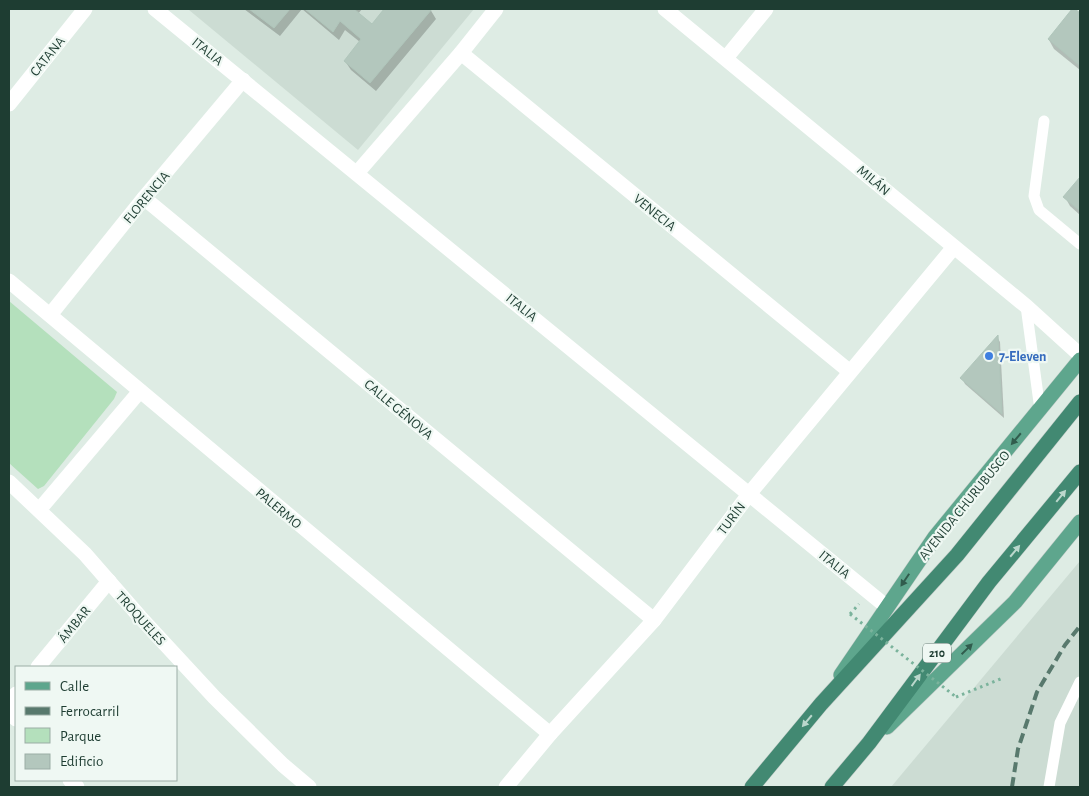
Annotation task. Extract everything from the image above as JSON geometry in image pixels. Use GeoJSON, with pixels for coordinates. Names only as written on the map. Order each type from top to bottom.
{"type":"FeatureCollection","features":[{"type":"Feature","properties":{"kind":"highway","name":"AVENIDA CHURUBUSCO"},"geometry":{"type":"LineString","coordinates":[[752,787],[821,704],[956,555],[1080,402]]}},
{"type":"Feature","properties":{"kind":"highway","name":"210"},"geometry":{"type":"LineString","coordinates":[[832,787],[869,743],[989,582],[1080,472]]}},
{"type":"Feature","properties":{"kind":"main road","name":"AVENIDA CHURUBUSCO"},"geometry":{"type":"LineString","coordinates":[[821,704],[935,537],[1080,360]]}},
{"type":"Feature","properties":{"kind":"main road"},"geometry":{"type":"LineString","coordinates":[[869,743],[1015,602],[1080,522]]}},
{"type":"Feature","properties":{"kind":"street","name":"CATANA"},"geometry":{"type":"LineString","coordinates":[[10,99],[85,9]]}},
{"type":"Feature","properties":{"kind":"street","name":"ITALIA"},"geometry":{"type":"LineString","coordinates":[[155,9],[888,607]]}},
{"type":"Feature","properties":{"kind":"street"},"geometry":{"type":"LineString","coordinates":[[357,173],[496,9]]}},
{"type":"Feature","properties":{"kind":"street","name":"MILÁN"},"geometry":{"type":"LineString","coordinates":[[665,9],[1026,306],[1080,355]]}},
{"type":"Feature","properties":{"kind":"street"},"geometry":{"type":"LineString","coordinates":[[726,58],[766,9]]}},
{"type":"Feature","properties":{"kind":"street","name":"VENECIA"},"geometry":{"type":"LineString","coordinates":[[461,52],[849,371]]}},
{"type":"Feature","properties":{"kind":"street","name":"FLORENCIA"},"geometry":{"type":"LineString","coordinates":[[50,315],[144,198],[243,80]]}},
{"type":"Feature","properties":{"kind":"street","name":"CALLE GÉNOVA"},"geometry":{"type":"LineString","coordinates":[[144,198],[654,620]]}},
{"type":"Feature","properties":{"kind":"street","name":"TURÍN"},"geometry":{"type":"LineString","coordinates":[[506,787],[550,734],[654,620],[750,493],[849,371],[954,247]]}},
{"type":"Feature","properties":{"kind":"street","name":"PALERMO"},"geometry":{"type":"LineString","coordinates":[[9,281],[550,734]]}},
{"type":"Feature","properties":{"kind":"street"},"geometry":{"type":"LineString","coordinates":[[39,510],[140,391]]}},
{"type":"Feature","properties":{"kind":"street","name":"TROQUELES"},"geometry":{"type":"LineString","coordinates":[[9,482],[85,554],[214,697],[283,765],[309,787]]}},
{"type":"Feature","properties":{"kind":"street","name":"ÁMBAR"},"geometry":{"type":"LineString","coordinates":[[39,666],[109,581]]}},
{"type":"Feature","properties":{"kind":"lane"},"geometry":{"type":"LineString","coordinates":[[1044,121],[1034,196],[1039,210],[1080,244]]}},
{"type":"Feature","properties":{"kind":"lane"},"geometry":{"type":"LineString","coordinates":[[1026,306],[1040,410]]}},
{"type":"Feature","properties":{"kind":"lane"},"geometry":{"type":"LineString","coordinates":[[1049,787],[1060,723],[1080,682]]}},
{"type":"Feature","properties":{"kind":"path"},"geometry":{"type":"LineString","coordinates":[[850,614],[956,697],[1003,678]]}},
{"type":"Feature","properties":{"kind":"shaded area"},"geometry":{"type":"Polygon","coordinates":[[[474,9],[358,150],[189,10],[474,9]]]}},
{"type":"Feature","properties":{"kind":"shaded area"},"geometry":{"type":"Polygon","coordinates":[[[1080,561],[1080,787],[891,787],[1080,561]]]}},
{"type":"Feature","properties":{"kind":"green space"},"geometry":{"type":"Polygon","coordinates":[[[9,301],[117,392],[114,399],[44,486],[38,489],[9,463],[9,301]]]}},
{"type":"Feature","properties":{"kind":"building"},"geometry":{"type":"Polygon","coordinates":[[[249,9],[290,9],[274,28],[249,9]]]}},
{"type":"Feature","properties":{"kind":"building"},"geometry":{"type":"Polygon","coordinates":[[[305,9],[354,9],[372,24],[384,9],[432,9],[370,83],[344,61],[361,39],[340,21],[333,32],[305,9]]]}},
{"type":"Feature","properties":{"kind":"building"},"geometry":{"type":"Polygon","coordinates":[[[1072,9],[1080,13],[1080,66],[1048,39],[1072,9]]]}},
{"type":"Feature","properties":{"kind":"building"},"geometry":{"type":"Polygon","coordinates":[[[1080,177],[1080,211],[1063,197],[1080,177]]]}},
{"type":"Feature","properties":{"kind":"building","name":"7-Eleven"},"geometry":{"type":"Polygon","coordinates":[[[998,335],[1002,414],[960,378],[998,335]]]}},
{"type":"Feature","properties":{"kind":"railway"},"geometry":{"type":"LineString","coordinates":[[1012,787],[1018,749],[1037,692],[1065,645],[1080,626]]}},
{"type":"Feature","properties":{"kind":"place","name":"7-Eleven"},"geometry":{"type":"Point","coordinates":[989,356]}}]}
